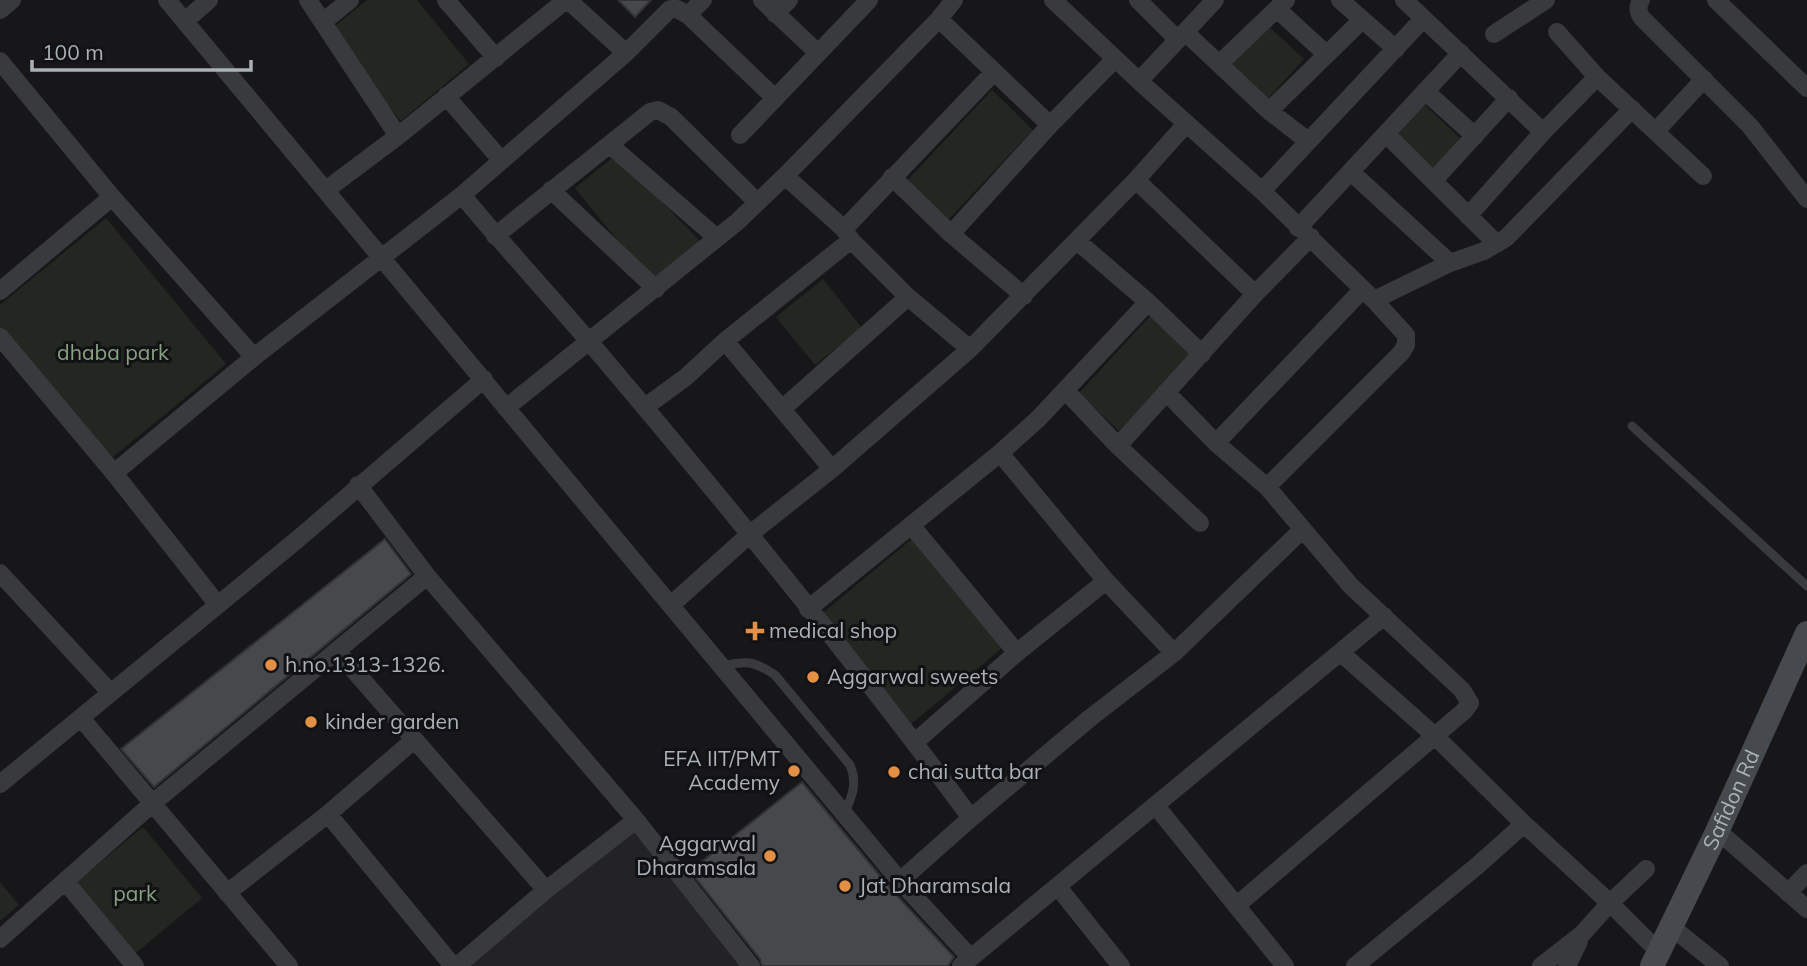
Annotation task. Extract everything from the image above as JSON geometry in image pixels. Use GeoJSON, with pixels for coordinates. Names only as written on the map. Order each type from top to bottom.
{"type":"FeatureCollection","features":[{"type":"Feature","properties":{"kind":"main road","name":"Safidon Rd"},"geometry":{"type":"LineString","coordinates":[[1659,961],[1807,632]]}},
{"type":"Feature","properties":{"kind":"main road","name":"Safidon Rd"},"geometry":{"type":"LineString","coordinates":[[1659,961],[1679,933],[1726,838],[1807,659]]}},
{"type":"Feature","properties":{"kind":"street"},"geometry":{"type":"LineString","coordinates":[[0,10],[12,0]]}},
{"type":"Feature","properties":{"kind":"street"},"geometry":{"type":"LineString","coordinates":[[167,0],[966,962],[1384,616]]}},
{"type":"Feature","properties":{"kind":"street"},"geometry":{"type":"LineString","coordinates":[[184,21],[209,0]]}},
{"type":"Feature","properties":{"kind":"street"},"geometry":{"type":"LineString","coordinates":[[308,0],[398,136]]}},
{"type":"Feature","properties":{"kind":"street"},"geometry":{"type":"LineString","coordinates":[[324,21],[350,0]]}},
{"type":"Feature","properties":{"kind":"street"},"geometry":{"type":"LineString","coordinates":[[446,0],[496,58]]}},
{"type":"Feature","properties":{"kind":"street"},"geometry":{"type":"LineString","coordinates":[[326,190],[398,136],[567,0],[626,53]]}},
{"type":"Feature","properties":{"kind":"street"},"geometry":{"type":"LineString","coordinates":[[688,15],[703,0]]}},
{"type":"Feature","properties":{"kind":"street"},"geometry":{"type":"LineString","coordinates":[[762,0],[818,53]]}},
{"type":"Feature","properties":{"kind":"street"},"geometry":{"type":"LineString","coordinates":[[775,14],[789,0]]}},
{"type":"Feature","properties":{"kind":"street"},"geometry":{"type":"LineString","coordinates":[[740,135],[869,0]]}},
{"type":"Feature","properties":{"kind":"street"},"geometry":{"type":"LineString","coordinates":[[506,408],[656,289],[758,202],[939,19],[954,0]]}},
{"type":"Feature","properties":{"kind":"street"},"geometry":{"type":"LineString","coordinates":[[1053,0],[1139,82],[1262,191],[1369,295],[1406,335],[1406,345],[1267,487]]}},
{"type":"Feature","properties":{"kind":"street"},"geometry":{"type":"LineString","coordinates":[[1139,82],[1215,0]]}},
{"type":"Feature","properties":{"kind":"street"},"geometry":{"type":"LineString","coordinates":[[1340,0],[1396,49]]}},
{"type":"Feature","properties":{"kind":"street"},"geometry":{"type":"LineString","coordinates":[[1404,0],[1543,132]]}},
{"type":"Feature","properties":{"kind":"street"},"geometry":{"type":"LineString","coordinates":[[1494,34],[1546,0]]}},
{"type":"Feature","properties":{"kind":"street"},"geometry":{"type":"LineString","coordinates":[[1641,0],[1638,5],[1642,18],[1766,145],[1807,199]]}},
{"type":"Feature","properties":{"kind":"street"},"geometry":{"type":"LineString","coordinates":[[1716,0],[1807,88]]}},
{"type":"Feature","properties":{"kind":"street"},"geometry":{"type":"LineString","coordinates":[[1140,1],[1220,63],[1269,111],[1308,141]]}},
{"type":"Feature","properties":{"kind":"street"},"geometry":{"type":"LineString","coordinates":[[1220,63],[1281,4],[1325,53]]}},
{"type":"Feature","properties":{"kind":"street"},"geometry":{"type":"LineString","coordinates":[[114,473],[254,356],[462,195],[626,53],[670,9],[677,9],[688,15],[775,98]]}},
{"type":"Feature","properties":{"kind":"street"},"geometry":{"type":"LineString","coordinates":[[939,19],[1050,125]]}},
{"type":"Feature","properties":{"kind":"street"},"geometry":{"type":"LineString","coordinates":[[1269,111],[1362,19]]}},
{"type":"Feature","properties":{"kind":"street"},"geometry":{"type":"LineString","coordinates":[[1262,191],[1423,19]]}},
{"type":"Feature","properties":{"kind":"street"},"geometry":{"type":"LineString","coordinates":[[1557,32],[1597,77],[1703,176]]}},
{"type":"Feature","properties":{"kind":"street"},"geometry":{"type":"LineString","coordinates":[[1118,446],[1255,294],[1351,172],[1461,53]]}},
{"type":"Feature","properties":{"kind":"street"},"geometry":{"type":"LineString","coordinates":[[951,234],[1050,125],[1115,59]]}},
{"type":"Feature","properties":{"kind":"street"},"geometry":{"type":"LineString","coordinates":[[0,61],[112,197],[254,356]]}},
{"type":"Feature","properties":{"kind":"street"},"geometry":{"type":"LineString","coordinates":[[645,407],[686,377],[847,234],[892,177],[993,72]]}},
{"type":"Feature","properties":{"kind":"street"},"geometry":{"type":"LineString","coordinates":[[1468,216],[1543,132],[1597,77]]}},
{"type":"Feature","properties":{"kind":"street"},"geometry":{"type":"LineString","coordinates":[[1656,131],[1704,79]]}},
{"type":"Feature","properties":{"kind":"street"},"geometry":{"type":"LineString","coordinates":[[1425,91],[1475,136]]}},
{"type":"Feature","properties":{"kind":"street"},"geometry":{"type":"LineString","coordinates":[[446,96],[501,160]]}},
{"type":"Feature","properties":{"kind":"street"},"geometry":{"type":"LineString","coordinates":[[1434,180],[1509,98]]}},
{"type":"Feature","properties":{"kind":"street"},"geometry":{"type":"LineString","coordinates":[[1216,443],[1369,295],[1506,238],[1632,109]]}},
{"type":"Feature","properties":{"kind":"street"},"geometry":{"type":"LineString","coordinates":[[495,236],[650,112],[658,110],[665,112],[758,202]]}},
{"type":"Feature","properties":{"kind":"street"},"geometry":{"type":"LineString","coordinates":[[671,605],[750,534],[832,469],[970,349],[1136,180],[1186,124]]}},
{"type":"Feature","properties":{"kind":"street"},"geometry":{"type":"LineString","coordinates":[[1386,134],[1497,244]]}},
{"type":"Feature","properties":{"kind":"street"},"geometry":{"type":"LineString","coordinates":[[610,145],[717,238]]}},
{"type":"Feature","properties":{"kind":"street"},"geometry":{"type":"LineString","coordinates":[[1351,172],[1450,263]]}},
{"type":"Feature","properties":{"kind":"street"},"geometry":{"type":"LineString","coordinates":[[785,176],[847,234],[908,297],[970,349]]}},
{"type":"Feature","properties":{"kind":"street"},"geometry":{"type":"LineString","coordinates":[[892,177],[951,234],[1024,296]]}},
{"type":"Feature","properties":{"kind":"street"},"geometry":{"type":"LineString","coordinates":[[1136,180],[1255,294]]}},
{"type":"Feature","properties":{"kind":"street"},"geometry":{"type":"LineString","coordinates":[[551,190],[656,289]]}},
{"type":"Feature","properties":{"kind":"street"},"geometry":{"type":"LineString","coordinates":[[462,195],[589,341],[750,534],[915,742],[971,818]]}},
{"type":"Feature","properties":{"kind":"street"},"geometry":{"type":"LineString","coordinates":[[0,291],[112,197]]}},
{"type":"Feature","properties":{"kind":"street"},"geometry":{"type":"LineString","coordinates":[[1077,241],[1148,302],[1202,354]]}},
{"type":"Feature","properties":{"kind":"street"},"geometry":{"type":"LineString","coordinates":[[782,409],[908,297]]}},
{"type":"Feature","properties":{"kind":"street"},"geometry":{"type":"LineString","coordinates":[[808,609],[1000,453],[1065,390],[1148,302]]}},
{"type":"Feature","properties":{"kind":"street"},"geometry":{"type":"LineString","coordinates":[[0,337],[114,473],[218,605]]}},
{"type":"Feature","properties":{"kind":"street"},"geometry":{"type":"LineString","coordinates":[[725,341],[832,469]]}},
{"type":"Feature","properties":{"kind":"street"},"geometry":{"type":"LineString","coordinates":[[0,784],[218,605],[484,379]]}},
{"type":"Feature","properties":{"kind":"street"},"geometry":{"type":"LineString","coordinates":[[1065,390],[1118,446],[1200,523]]}},
{"type":"Feature","properties":{"kind":"street"},"geometry":{"type":"LineString","coordinates":[[1166,392],[1216,443],[1267,487],[1351,586],[1468,696],[1469,703],[1464,712],[1236,906]]}},
{"type":"Feature","properties":{"kind":"street"},"geometry":{"type":"LineString","coordinates":[[1000,453],[1106,582],[1174,653]]}},
{"type":"Feature","properties":{"kind":"street"},"geometry":{"type":"LineString","coordinates":[[358,485],[427,576],[636,820],[751,966]]}},
{"type":"Feature","properties":{"kind":"street"},"geometry":{"type":"LineString","coordinates":[[911,525],[1017,653]]}},
{"type":"Feature","properties":{"kind":"street"},"geometry":{"type":"LineString","coordinates":[[900,881],[1090,718],[1174,653],[1302,530]]}},
{"type":"Feature","properties":{"kind":"street"},"geometry":{"type":"LineString","coordinates":[[0,573],[111,693]]}},
{"type":"Feature","properties":{"kind":"street"},"geometry":{"type":"LineString","coordinates":[[0,939],[152,804],[427,576]]}},
{"type":"Feature","properties":{"kind":"street"},"geometry":{"type":"LineString","coordinates":[[915,742],[1017,653],[1106,582]]}},
{"type":"Feature","properties":{"kind":"street"},"geometry":{"type":"LineString","coordinates":[[337,651],[546,890]]}},
{"type":"Feature","properties":{"kind":"street"},"geometry":{"type":"LineString","coordinates":[[1341,653],[1435,736],[1524,824],[1610,903],[1659,961]]}},
{"type":"Feature","properties":{"kind":"street"},"geometry":{"type":"LineString","coordinates":[[81,718],[289,966]]}},
{"type":"Feature","properties":{"kind":"street"},"geometry":{"type":"LineString","coordinates":[[228,893],[328,814],[414,740]]}},
{"type":"Feature","properties":{"kind":"street"},"geometry":{"type":"LineString","coordinates":[[1156,806],[1285,966]]}},
{"type":"Feature","properties":{"kind":"street"},"geometry":{"type":"LineString","coordinates":[[328,814],[455,966],[636,820]]}},
{"type":"Feature","properties":{"kind":"street"},"geometry":{"type":"LineString","coordinates":[[1355,966],[1524,824]]}},
{"type":"Feature","properties":{"kind":"street"},"geometry":{"type":"LineString","coordinates":[[1726,838],[1807,909]]}},
{"type":"Feature","properties":{"kind":"street"},"geometry":{"type":"LineString","coordinates":[[1541,966],[1582,934],[1646,869]]}},
{"type":"Feature","properties":{"kind":"street"},"geometry":{"type":"LineString","coordinates":[[1788,893],[1807,873]]}},
{"type":"Feature","properties":{"kind":"street"},"geometry":{"type":"LineString","coordinates":[[65,881],[135,966]]}},
{"type":"Feature","properties":{"kind":"street"},"geometry":{"type":"LineString","coordinates":[[1058,887],[1121,966]]}},
{"type":"Feature","properties":{"kind":"street"},"geometry":{"type":"LineString","coordinates":[[1679,933],[1720,966]]}},
{"type":"Feature","properties":{"kind":"street"},"geometry":{"type":"LineString","coordinates":[[1567,966],[1582,934]]}},
{"type":"Feature","properties":{"kind":"lane"},"geometry":{"type":"LineString","coordinates":[[1632,426],[1807,586]]}},
{"type":"Feature","properties":{"kind":"lane"},"geometry":{"type":"LineString","coordinates":[[721,666],[746,661],[759,664],[775,675],[850,765],[855,775],[855,786],[844,814]]}},
{"type":"Feature","properties":{"kind":"shaded area"},"geometry":{"type":"Polygon","coordinates":[[[636,825],[743,966],[463,966],[636,825]]]}},
{"type":"Feature","properties":{"kind":"green space"},"geometry":{"type":"Polygon","coordinates":[[[367,0],[417,0],[469,64],[401,121],[328,32],[367,0]]]}},
{"type":"Feature","properties":{"kind":"green space"},"geometry":{"type":"Polygon","coordinates":[[[1265,23],[1304,59],[1264,103],[1225,67],[1265,23]]]}},
{"type":"Feature","properties":{"kind":"green space"},"geometry":{"type":"Polygon","coordinates":[[[992,90],[1033,130],[947,221],[906,182],[992,90]]]}},
{"type":"Feature","properties":{"kind":"green space"},"geometry":{"type":"Polygon","coordinates":[[[1425,105],[1464,142],[1429,179],[1390,143],[1425,105]]]}},
{"type":"Feature","properties":{"kind":"green space"},"geometry":{"type":"Polygon","coordinates":[[[616,155],[703,244],[653,284],[575,188],[616,155]]]}},
{"type":"Feature","properties":{"kind":"green space","name":"dhaba park"},"geometry":{"type":"Polygon","coordinates":[[[106,218],[226,364],[102,466],[0,342],[0,305],[106,218]]]}},
{"type":"Feature","properties":{"kind":"green space"},"geometry":{"type":"Polygon","coordinates":[[[823,279],[862,328],[815,365],[776,317],[823,279]]]}},
{"type":"Feature","properties":{"kind":"green space"},"geometry":{"type":"Polygon","coordinates":[[[1153,313],[1194,351],[1119,431],[1079,393],[1153,313]]]}},
{"type":"Feature","properties":{"kind":"green space"},"geometry":{"type":"Polygon","coordinates":[[[913,538],[1003,647],[903,731],[812,622],[913,538]]]}},
{"type":"Feature","properties":{"kind":"green space","name":"park"},"geometry":{"type":"Polygon","coordinates":[[[143,827],[202,898],[125,962],[66,891],[143,827]]]}},
{"type":"Feature","properties":{"kind":"green space"},"geometry":{"type":"Polygon","coordinates":[[[0,882],[19,905],[0,921],[0,882]]]}},
{"type":"Feature","properties":{"kind":"building"},"geometry":{"type":"Polygon","coordinates":[[[618,0],[651,0],[635,17],[618,0]]]}},
{"type":"Feature","properties":{"kind":"building","name":"h.no.1313-1326."},"geometry":{"type":"Polygon","coordinates":[[[385,539],[411,574],[154,787],[121,749],[385,539]]]}},
{"type":"Feature","properties":{"kind":"building"},"geometry":{"type":"Polygon","coordinates":[[[802,782],[891,889],[954,957],[948,966],[762,966],[760,959],[690,871],[802,782]]]}},
{"type":"Feature","properties":{"kind":"place","name":"medical shop"},"geometry":{"type":"Point","coordinates":[755,631]}},
{"type":"Feature","properties":{"kind":"place","name":"h.no.1313-1326."},"geometry":{"type":"Point","coordinates":[271,665]}},
{"type":"Feature","properties":{"kind":"place","name":"Aggarwal sweets"},"geometry":{"type":"Point","coordinates":[813,677]}},
{"type":"Feature","properties":{"kind":"place","name":"kinder garden"},"geometry":{"type":"Point","coordinates":[311,722]}},
{"type":"Feature","properties":{"kind":"place","name":"EFA IIT/PMT Academy"},"geometry":{"type":"Point","coordinates":[794,771]}},
{"type":"Feature","properties":{"kind":"place","name":"chai sutta bar"},"geometry":{"type":"Point","coordinates":[894,772]}},
{"type":"Feature","properties":{"kind":"place","name":"Aggarwal Dharamsala"},"geometry":{"type":"Point","coordinates":[770,856]}},
{"type":"Feature","properties":{"kind":"place","name":"Jat Dharamsala"},"geometry":{"type":"Point","coordinates":[845,886]}}]}
